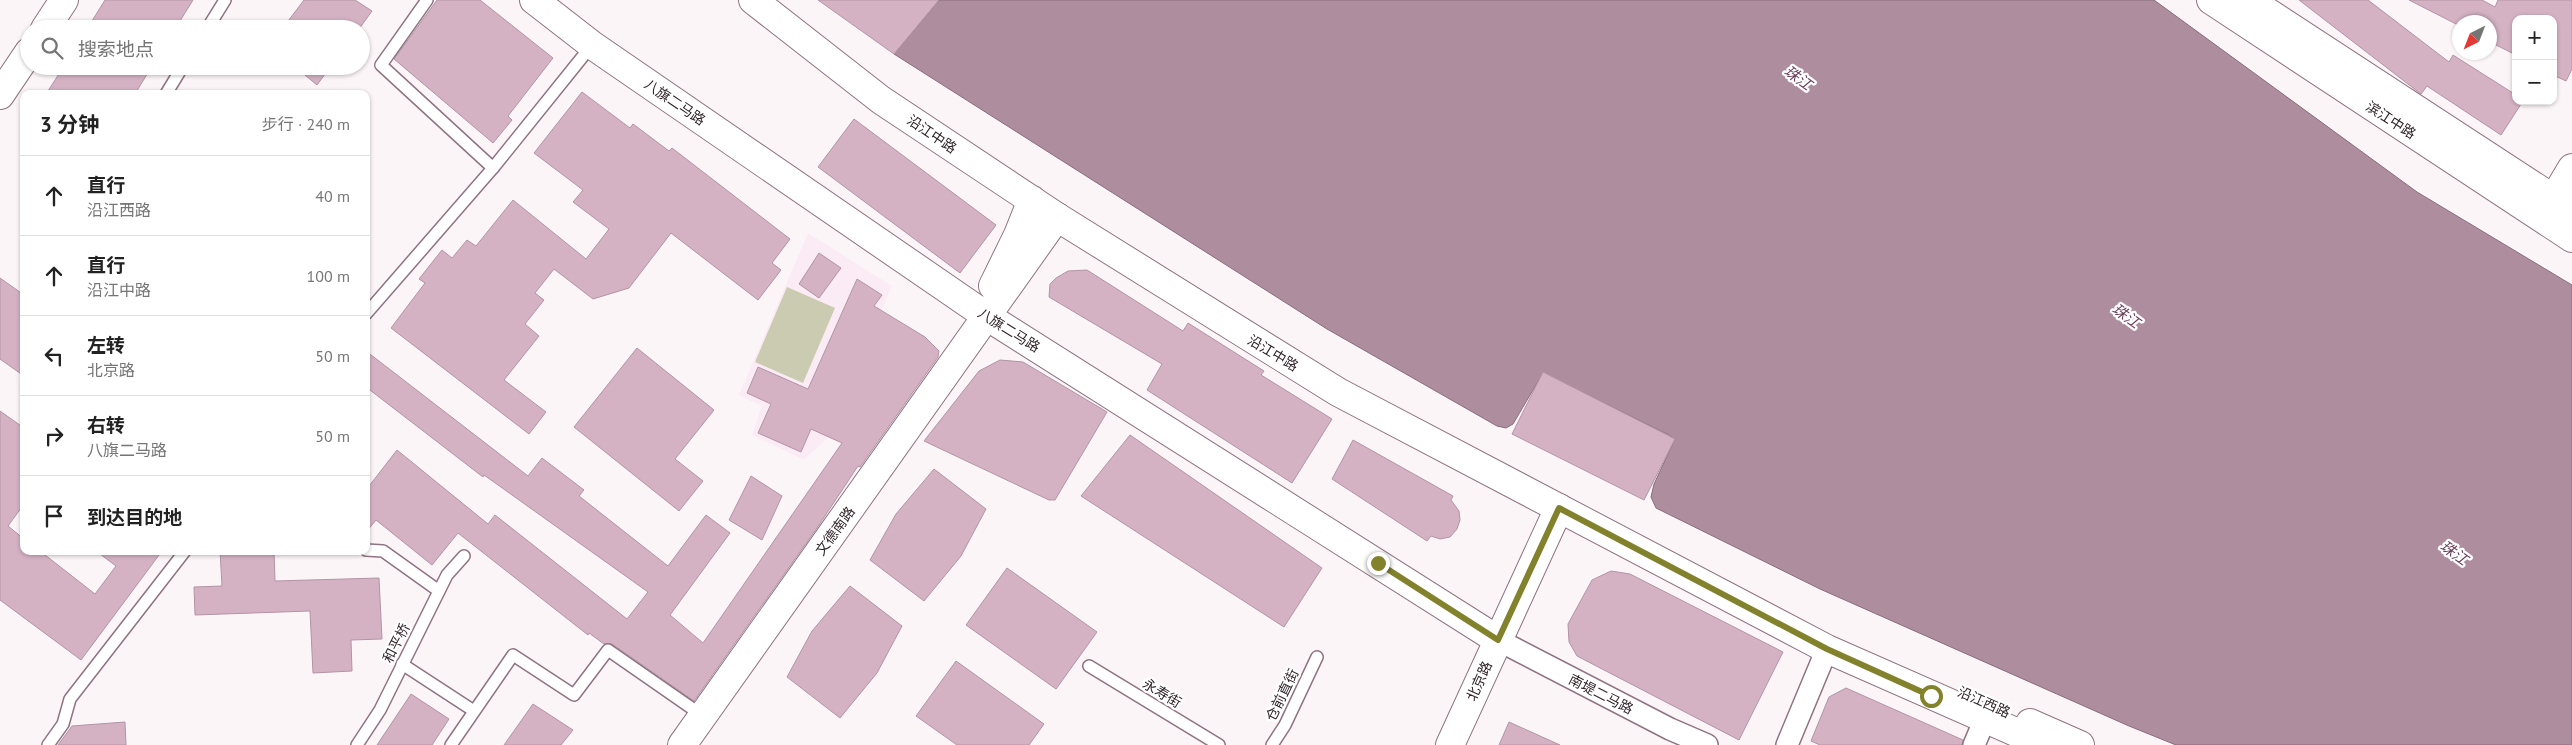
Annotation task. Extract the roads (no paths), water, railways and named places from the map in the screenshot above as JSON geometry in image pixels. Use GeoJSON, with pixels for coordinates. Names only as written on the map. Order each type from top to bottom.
{"type":"FeatureCollection","features":[{"type":"Feature","properties":{"kind":"main road"},"geometry":{"type":"LineString","coordinates":[[51,20],[64,0]]}},
{"type":"Feature","properties":{"kind":"main road","name":"八旗二马路"},"geometry":{"type":"LineString","coordinates":[[534,0],[592,45],[988,317],[1498,640]]}},
{"type":"Feature","properties":{"kind":"main road","name":"沿江中路"},"geometry":{"type":"LineString","coordinates":[[753,0],[881,100],[1057,217],[1338,392],[1559,508],[1830,641]]}},
{"type":"Feature","properties":{"kind":"main road","name":"滨江中路"},"geometry":{"type":"LineString","coordinates":[[2211,0],[2556,210]]}},
{"type":"Feature","properties":{"kind":"main road","name":"滨江中路"},"geometry":{"type":"LineString","coordinates":[[2249,0],[2556,210],[2572,238]]}},
{"type":"Feature","properties":{"kind":"main road"},"geometry":{"type":"LineString","coordinates":[[0,95],[20,65]]}},
{"type":"Feature","properties":{"kind":"main road"},"geometry":{"type":"LineString","coordinates":[[2556,210],[2572,168]]}},
{"type":"Feature","properties":{"kind":"main road"},"geometry":{"type":"LineString","coordinates":[[988,317],[993,280],[1018,235],[1032,200]]}},
{"type":"Feature","properties":{"kind":"main road","name":"文德南路"},"geometry":{"type":"LineString","coordinates":[[682,745],[988,317],[1057,217]]}},
{"type":"Feature","properties":{"kind":"main road","name":"北京路"},"geometry":{"type":"LineString","coordinates":[[1450,745],[1559,508]]}},
{"type":"Feature","properties":{"kind":"main road","name":"沿江西路"},"geometry":{"type":"LineString","coordinates":[[1830,641],[1984,719],[2045,745]]}},
{"type":"Feature","properties":{"kind":"main road","name":"沿江西路"},"geometry":{"type":"LineString","coordinates":[[1830,641],[2080,745]]}},
{"type":"Feature","properties":{"kind":"street","name":"南堤二马路"},"geometry":{"type":"LineString","coordinates":[[1498,640],[1670,729],[1706,745]]}},
{"type":"Feature","properties":{"kind":"street"},"geometry":{"type":"LineString","coordinates":[[1787,745],[1830,641]]}},
{"type":"Feature","properties":{"kind":"street"},"geometry":{"type":"LineString","coordinates":[[1974,745],[1984,719]]}},
{"type":"Feature","properties":{"kind":"lane"},"geometry":{"type":"LineString","coordinates":[[213,20],[225,0]]}},
{"type":"Feature","properties":{"kind":"lane"},"geometry":{"type":"LineString","coordinates":[[427,0],[381,65],[493,168]]}},
{"type":"Feature","properties":{"kind":"lane"},"geometry":{"type":"LineString","coordinates":[[370,309],[493,168],[592,45]]}},
{"type":"Feature","properties":{"kind":"lane"},"geometry":{"type":"LineString","coordinates":[[168,90],[178,75]]}},
{"type":"Feature","properties":{"kind":"lane"},"geometry":{"type":"LineString","coordinates":[[370,550],[383,551],[439,591]]}},
{"type":"Feature","properties":{"kind":"lane"},"geometry":{"type":"LineString","coordinates":[[48,745],[63,724],[70,699],[182,555]]}},
{"type":"Feature","properties":{"kind":"lane","name":"和平桥"},"geometry":{"type":"LineString","coordinates":[[358,745],[380,710],[439,591],[448,575],[464,556]]}},
{"type":"Feature","properties":{"kind":"lane"},"geometry":{"type":"LineString","coordinates":[[451,745],[513,655],[574,695],[608,650],[702,716]]}},
{"type":"Feature","properties":{"kind":"lane","name":"仓前直街"},"geometry":{"type":"LineString","coordinates":[[1272,745],[1285,725],[1317,657]]}},
{"type":"Feature","properties":{"kind":"lane"},"geometry":{"type":"LineString","coordinates":[[402,664],[474,711]]}},
{"type":"Feature","properties":{"kind":"lane","name":"永寿街"},"geometry":{"type":"LineString","coordinates":[[1089,666],[1220,745]]}},
{"type":"Feature","properties":{"kind":"water","name":"珠江"},"geometry":{"type":"Polygon","coordinates":[[[939,0],[2154,0],[2417,192],[2572,285],[2572,745],[2176,745],[1820,589],[1656,508],[1651,497],[1654,484],[1675,439],[1669,435],[1543,373],[1513,424],[1506,428],[1497,426],[1327,329],[894,54],[939,0]]]}}]}
